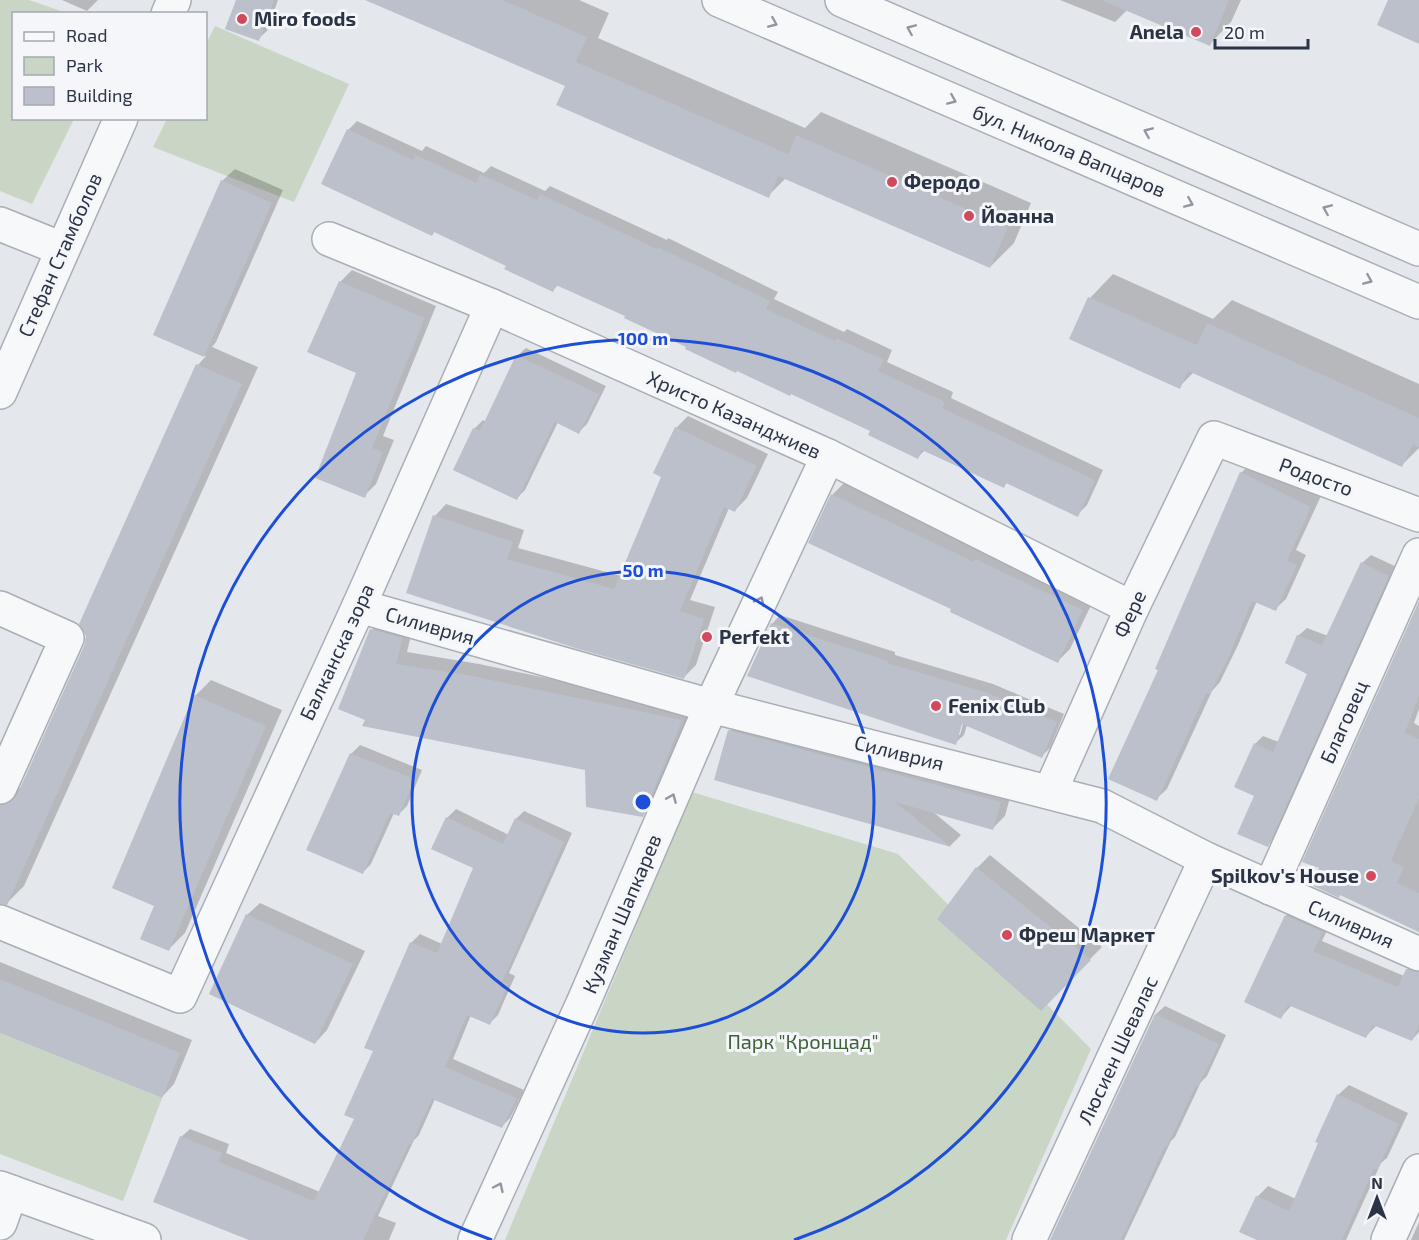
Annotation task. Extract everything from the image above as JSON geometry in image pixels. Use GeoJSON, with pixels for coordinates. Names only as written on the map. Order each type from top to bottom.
{"type":"FeatureCollection","features":[{"type":"Feature","properties":{"kind":"street","name":"бул. Никола Вапцаров"},"geometry":{"type":"LineString","coordinates":[[719,0],[1419,302]]}},
{"type":"Feature","properties":{"kind":"street"},"geometry":{"type":"LineString","coordinates":[[842,0],[1419,249]]}},
{"type":"Feature","properties":{"kind":"street","name":"Стефан Стамболов"},"geometry":{"type":"LineString","coordinates":[[0,392],[120,120]]}},
{"type":"Feature","properties":{"kind":"street"},"geometry":{"type":"LineString","coordinates":[[0,224],[62,249]]}},
{"type":"Feature","properties":{"kind":"street","name":"Христо Казанджиев"},"geometry":{"type":"LineString","coordinates":[[329,239],[492,306],[828,456],[1132,608]]}},
{"type":"Feature","properties":{"kind":"street","name":"Балканска зора"},"geometry":{"type":"LineString","coordinates":[[0,922],[180,996],[359,606],[492,306]]}},
{"type":"Feature","properties":{"kind":"street","name":"Родосто"},"geometry":{"type":"LineString","coordinates":[[1214,438],[1419,515]]}},
{"type":"Feature","properties":{"kind":"street","name":"Фере"},"geometry":{"type":"LineString","coordinates":[[1050,792],[1132,608],[1214,438]]}},
{"type":"Feature","properties":{"kind":"street","name":"Кузман Шапкарев"},"geometry":{"type":"LineString","coordinates":[[474,1240],[584,1001],[711,706],[828,456]]}},
{"type":"Feature","properties":{"kind":"street","name":"Благовец"},"geometry":{"type":"LineString","coordinates":[[1270,888],[1419,555]]}},
{"type":"Feature","properties":{"kind":"street","name":"Силиврия"},"geometry":{"type":"LineString","coordinates":[[359,606],[711,706],[1102,806],[1206,859],[1419,954]]}},
{"type":"Feature","properties":{"kind":"street"},"geometry":{"type":"LineString","coordinates":[[0,608],[68,638],[0,787]]}},
{"type":"Feature","properties":{"kind":"street","name":"Люсиен Шевалас"},"geometry":{"type":"LineString","coordinates":[[1029,1240],[1206,859]]}},
{"type":"Feature","properties":{"kind":"street"},"geometry":{"type":"LineString","coordinates":[[1388,1240],[1419,1171]]}},
{"type":"Feature","properties":{"kind":"street"},"geometry":{"type":"LineString","coordinates":[[0,1222],[6,1190],[144,1240]]}},
{"type":"Feature","properties":{"kind":"green space"},"geometry":{"type":"Polygon","coordinates":[[[0,0],[29,0],[64,12],[12,12],[12,120],[74,120],[32,204],[0,191],[0,0]]]}},
{"type":"Feature","properties":{"kind":"green space"},"geometry":{"type":"Polygon","coordinates":[[[215,26],[349,84],[294,202],[153,147],[166,120],[207,120],[207,42],[215,26]]]}},
{"type":"Feature","properties":{"kind":"green space","name":"Парк \"Кронщад\""},"geometry":{"type":"Polygon","coordinates":[[[692,792],[898,854],[1091,1049],[1006,1240],[505,1240],[692,792]]]}},
{"type":"Feature","properties":{"kind":"green space"},"geometry":{"type":"Polygon","coordinates":[[[0,1033],[162,1098],[123,1201],[0,1154],[0,1033]]]}},
{"type":"Feature","properties":{"kind":"building"},"geometry":{"type":"Polygon","coordinates":[[[236,0],[274,0],[259,41],[225,29],[236,0]]]}},
{"type":"Feature","properties":{"kind":"building"},"geometry":{"type":"Polygon","coordinates":[[[365,0],[502,0],[587,37],[576,62],[788,154],[796,135],[1008,227],[990,268],[778,176],[769,198],[556,105],[565,86],[365,0]]]}},
{"type":"Feature","properties":{"kind":"building","name":"Anela"},"geometry":{"type":"Polygon","coordinates":[[[1101,0],[1229,0],[1210,46],[1101,0]]]}},
{"type":"Feature","properties":{"kind":"building"},"geometry":{"type":"Polygon","coordinates":[[[1388,0],[1419,0],[1419,44],[1377,25],[1388,0]]]}},
{"type":"Feature","properties":{"kind":"building"},"geometry":{"type":"Polygon","coordinates":[[[347,129],[413,160],[416,155],[476,183],[480,174],[537,200],[540,194],[770,301],[766,309],[835,341],[836,338],[884,360],[878,371],[945,402],[942,408],[1095,480],[1078,517],[1006,483],[1004,488],[922,450],[918,459],[868,435],[870,431],[791,394],[790,396],[737,371],[736,373],[624,318],[625,316],[556,285],[553,292],[504,269],[506,266],[434,232],[432,236],[321,184],[347,129]]]}},
{"type":"Feature","properties":{"kind":"building"},"geometry":{"type":"Polygon","coordinates":[[[221,180],[272,203],[204,357],[153,335],[221,180]]]}},
{"type":"Feature","properties":{"kind":"building"},"geometry":{"type":"Polygon","coordinates":[[[339,281],[425,318],[372,448],[383,452],[365,498],[315,478],[356,373],[307,352],[339,281]]]}},
{"type":"Feature","properties":{"kind":"building"},"geometry":{"type":"Polygon","coordinates":[[[1088,297],[1197,345],[1207,323],[1419,418],[1419,447],[1413,444],[1402,467],[1188,371],[1180,389],[1069,339],[1088,297]]]}},
{"type":"Feature","properties":{"kind":"building"},"geometry":{"type":"Polygon","coordinates":[[[516,355],[599,394],[579,434],[555,422],[517,500],[453,470],[473,428],[480,431],[516,355]]]}},
{"type":"Feature","properties":{"kind":"building"},"geometry":{"type":"Polygon","coordinates":[[[196,364],[242,384],[7,905],[0,904],[0,805],[10,802],[17,795],[84,646],[86,636],[79,624],[196,364]]]}},
{"type":"Feature","properties":{"kind":"building"},"geometry":{"type":"Polygon","coordinates":[[[675,427],[757,466],[735,512],[724,507],[680,611],[704,619],[684,679],[575,648],[406,593],[433,515],[513,542],[507,559],[614,589],[661,477],[653,473],[675,427]]]}},
{"type":"Feature","properties":{"kind":"building"},"geometry":{"type":"Polygon","coordinates":[[[1240,472],[1311,507],[1287,561],[1297,565],[1276,611],[1252,601],[1229,656],[1210,694],[1206,693],[1157,801],[1108,779],[1158,670],[1155,669],[1240,472]]]}},
{"type":"Feature","properties":{"kind":"building"},"geometry":{"type":"Polygon","coordinates":[[[831,494],[974,562],[975,559],[1083,610],[1058,663],[950,612],[951,609],[808,543],[831,494]]]}},
{"type":"Feature","properties":{"kind":"building"},"geometry":{"type":"Polygon","coordinates":[[[1361,562],[1389,576],[1268,847],[1237,834],[1254,796],[1234,787],[1254,743],[1273,752],[1307,674],[1285,663],[1297,635],[1322,645],[1361,562]]]}},
{"type":"Feature","properties":{"kind":"building"},"geometry":{"type":"Polygon","coordinates":[[[1419,601],[1419,696],[1405,733],[1419,739],[1419,798],[1391,861],[1404,867],[1397,883],[1419,893],[1419,932],[1340,895],[1339,898],[1311,885],[1319,868],[1302,862],[1419,601]]]}},
{"type":"Feature","properties":{"kind":"building"},"geometry":{"type":"Polygon","coordinates":[[[771,623],[888,661],[887,663],[985,692],[1057,722],[1042,758],[962,724],[956,745],[747,676],[771,623]]]}},
{"type":"Feature","properties":{"kind":"building"},"geometry":{"type":"Polygon","coordinates":[[[370,629],[403,638],[396,664],[467,675],[682,720],[643,817],[586,807],[585,770],[362,726],[365,720],[338,709],[370,629]]]}},
{"type":"Feature","properties":{"kind":"building"},"geometry":{"type":"Polygon","coordinates":[[[194,695],[266,726],[169,951],[140,939],[154,906],[112,888],[194,695]]]}},
{"type":"Feature","properties":{"kind":"building"},"geometry":{"type":"Polygon","coordinates":[[[728,730],[1001,802],[993,830],[895,802],[951,847],[714,780],[728,730]]]}},
{"type":"Feature","properties":{"kind":"building"},"geometry":{"type":"Polygon","coordinates":[[[350,753],[415,779],[399,816],[390,813],[363,874],[306,850],[350,753]]]}},
{"type":"Feature","properties":{"kind":"building"},"geometry":{"type":"Polygon","coordinates":[[[446,817],[503,844],[515,818],[564,842],[502,982],[508,984],[490,1025],[467,1015],[445,1067],[517,1098],[502,1128],[432,1099],[363,1240],[249,1240],[153,1202],[180,1136],[222,1153],[219,1162],[314,1201],[354,1119],[344,1115],[373,1051],[364,1048],[410,942],[437,953],[473,868],[431,849],[446,817]]]}},
{"type":"Feature","properties":{"kind":"building","name":"Фреш Маркет"},"geometry":{"type":"Polygon","coordinates":[[[976,867],[1091,960],[1041,1011],[937,919],[976,867]]]}},
{"type":"Feature","properties":{"kind":"building"},"geometry":{"type":"Polygon","coordinates":[[[246,914],[353,964],[315,1044],[209,994],[246,914]]]}},
{"type":"Feature","properties":{"kind":"building"},"geometry":{"type":"Polygon","coordinates":[[[1285,915],[1323,932],[1313,951],[1398,987],[1406,969],[1419,972],[1419,1025],[1412,1041],[1373,1025],[1366,1038],[1288,1005],[1281,1019],[1244,1002],[1285,915]]]}},
{"type":"Feature","properties":{"kind":"building"},"geometry":{"type":"Polygon","coordinates":[[[0,979],[180,1053],[162,1098],[0,1033],[0,979]]]}},
{"type":"Feature","properties":{"kind":"building"},"geometry":{"type":"Polygon","coordinates":[[[1155,1014],[1219,1044],[1198,1087],[1196,1085],[1167,1147],[1165,1146],[1121,1240],[1050,1240],[1155,1014]]]}},
{"type":"Feature","properties":{"kind":"building"},"geometry":{"type":"Polygon","coordinates":[[[1337,1094],[1399,1124],[1377,1170],[1374,1169],[1342,1240],[1257,1240],[1239,1232],[1256,1196],[1289,1211],[1318,1143],[1315,1142],[1337,1094]]]}},
{"type":"Feature","properties":{"kind":"place","name":"Miro foods"},"geometry":{"type":"Point","coordinates":[242,19]}},
{"type":"Feature","properties":{"kind":"place","name":"Anela"},"geometry":{"type":"Point","coordinates":[1196,32]}},
{"type":"Feature","properties":{"kind":"place","name":"Феродо"},"geometry":{"type":"Point","coordinates":[892,182]}},
{"type":"Feature","properties":{"kind":"place","name":"Йоанна"},"geometry":{"type":"Point","coordinates":[969,216]}},
{"type":"Feature","properties":{"kind":"place","name":"Perfekt"},"geometry":{"type":"Point","coordinates":[707,637]}},
{"type":"Feature","properties":{"kind":"place","name":"Fenix Club"},"geometry":{"type":"Point","coordinates":[936,706]}},
{"type":"Feature","properties":{"kind":"place","name":"Spilkov's House"},"geometry":{"type":"Point","coordinates":[1371,876]}},
{"type":"Feature","properties":{"kind":"place","name":"Фреш Маркет"},"geometry":{"type":"Point","coordinates":[1007,935]}}]}
